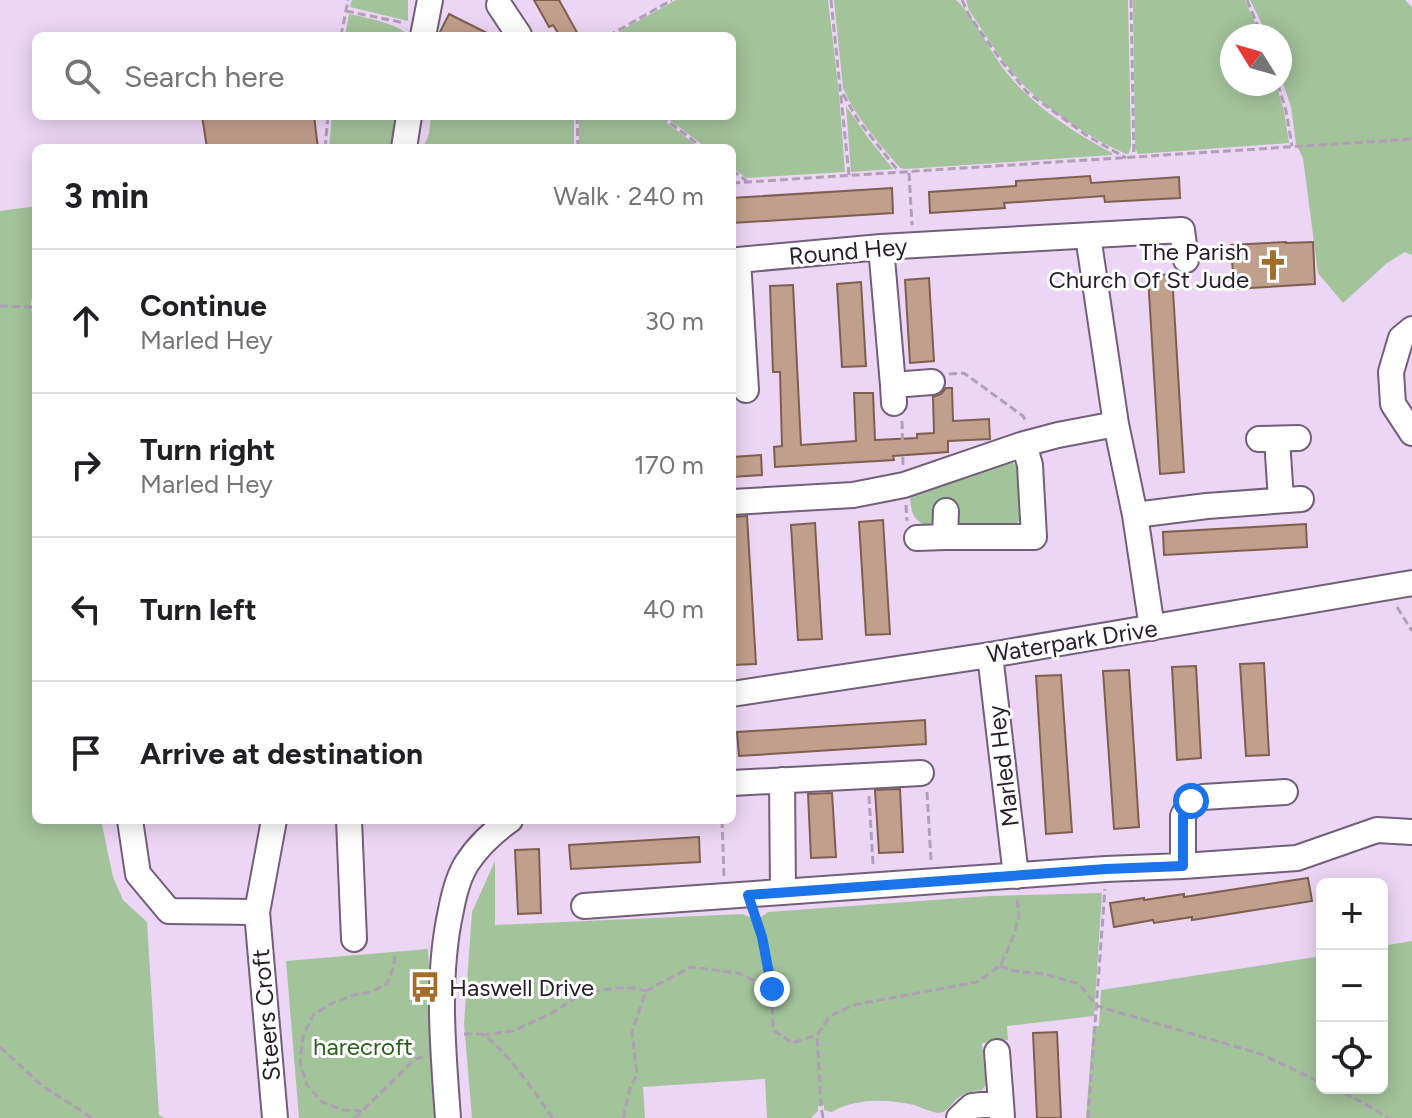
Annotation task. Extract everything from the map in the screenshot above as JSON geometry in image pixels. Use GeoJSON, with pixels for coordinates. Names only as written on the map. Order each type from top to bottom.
{"type":"FeatureCollection","features":[{"type":"Feature","properties":{"kind":"street"},"geometry":{"type":"LineString","coordinates":[[416,30],[430,0]]}},
{"type":"Feature","properties":{"kind":"street"},"geometry":{"type":"LineString","coordinates":[[496,5],[517,32]]}},
{"type":"Feature","properties":{"kind":"street"},"geometry":{"type":"LineString","coordinates":[[405,144],[408,120]]}},
{"type":"Feature","properties":{"kind":"street","name":"Round Hey"},"geometry":{"type":"LineString","coordinates":[[746,390],[738,260],[881,247],[1182,230],[1186,260]]}},
{"type":"Feature","properties":{"kind":"street"},"geometry":{"type":"LineString","coordinates":[[1088,236],[1116,424],[1135,515],[1152,628]]}},
{"type":"Feature","properties":{"kind":"street"},"geometry":{"type":"LineString","coordinates":[[881,247],[894,394],[932,382]]}},
{"type":"Feature","properties":{"kind":"street"},"geometry":{"type":"LineString","coordinates":[[1412,329],[1401,338],[1391,372],[1393,404],[1412,433]]}},
{"type":"Feature","properties":{"kind":"street"},"geometry":{"type":"LineString","coordinates":[[736,502],[853,495],[904,485],[1031,442],[1116,424]]}},
{"type":"Feature","properties":{"kind":"street"},"geometry":{"type":"LineString","coordinates":[[1135,515],[1291,500],[1278,439]]}},
{"type":"Feature","properties":{"kind":"street"},"geometry":{"type":"LineString","coordinates":[[917,538],[1034,537],[1031,442]]}},
{"type":"Feature","properties":{"kind":"street"},"geometry":{"type":"LineString","coordinates":[[945,537],[946,511]]}},
{"type":"Feature","properties":{"kind":"street","name":"Waterpark Drive"},"geometry":{"type":"LineString","coordinates":[[736,693],[990,655],[1412,583]]}},
{"type":"Feature","properties":{"kind":"street","name":"Marled Hey"},"geometry":{"type":"LineString","coordinates":[[990,655],[1016,876]]}},
{"type":"Feature","properties":{"kind":"street"},"geometry":{"type":"LineString","coordinates":[[736,783],[921,773]]}},
{"type":"Feature","properties":{"kind":"street"},"geometry":{"type":"LineString","coordinates":[[782,780],[783,892]]}},
{"type":"Feature","properties":{"kind":"street"},"geometry":{"type":"LineString","coordinates":[[1183,866],[1183,816],[1191,801],[1203,797],[1285,792]]}},
{"type":"Feature","properties":{"kind":"street"},"geometry":{"type":"LineString","coordinates":[[131,824],[138,874],[169,911],[257,912]]}},
{"type":"Feature","properties":{"kind":"street","name":"Steers Croft"},"geometry":{"type":"LineString","coordinates":[[273,824],[257,912],[275,1118]]}},
{"type":"Feature","properties":{"kind":"street"},"geometry":{"type":"LineString","coordinates":[[349,824],[354,939]]}},
{"type":"Feature","properties":{"kind":"street"},"geometry":{"type":"LineString","coordinates":[[448,1118],[442,1033],[444,939],[453,897],[466,865],[481,845],[505,824]]}},
{"type":"Feature","properties":{"kind":"street"},"geometry":{"type":"LineString","coordinates":[[584,906],[1297,858],[1377,830],[1412,832]]}},
{"type":"Feature","properties":{"kind":"street"},"geometry":{"type":"LineString","coordinates":[[959,1118],[972,1106],[1002,1110],[997,1052]]}},
{"type":"Feature","properties":{"kind":"path"},"geometry":{"type":"LineString","coordinates":[[342,32],[348,0]]}},
{"type":"Feature","properties":{"kind":"path"},"geometry":{"type":"LineString","coordinates":[[615,32],[672,0]]}},
{"type":"Feature","properties":{"kind":"path"},"geometry":{"type":"LineString","coordinates":[[831,0],[849,175]]}},
{"type":"Feature","properties":{"kind":"path"},"geometry":{"type":"LineString","coordinates":[[962,0],[1002,62],[1027,92],[1086,135],[1126,158]]}},
{"type":"Feature","properties":{"kind":"path"},"geometry":{"type":"LineString","coordinates":[[1131,0],[1134,158]]}},
{"type":"Feature","properties":{"kind":"path"},"geometry":{"type":"LineString","coordinates":[[1247,0],[1257,24]]}},
{"type":"Feature","properties":{"kind":"path"},"geometry":{"type":"LineString","coordinates":[[346,11],[416,30]]}},
{"type":"Feature","properties":{"kind":"path"},"geometry":{"type":"LineString","coordinates":[[842,93],[858,120],[899,172]]}},
{"type":"Feature","properties":{"kind":"path"},"geometry":{"type":"LineString","coordinates":[[1282,96],[1292,146]]}},
{"type":"Feature","properties":{"kind":"path"},"geometry":{"type":"LineString","coordinates":[[325,144],[328,120]]}},
{"type":"Feature","properties":{"kind":"path"},"geometry":{"type":"LineString","coordinates":[[577,120],[578,144]]}},
{"type":"Feature","properties":{"kind":"path"},"geometry":{"type":"LineString","coordinates":[[666,120],[698,144]]}},
{"type":"Feature","properties":{"kind":"path"},"geometry":{"type":"LineString","coordinates":[[736,183],[1412,139]]}},
{"type":"Feature","properties":{"kind":"path"},"geometry":{"type":"LineString","coordinates":[[909,172],[914,245]]}},
{"type":"Feature","properties":{"kind":"path"},"geometry":{"type":"LineString","coordinates":[[736,173],[748,182]]}},
{"type":"Feature","properties":{"kind":"path"},"geometry":{"type":"LineString","coordinates":[[0,306],[32,307]]}},
{"type":"Feature","properties":{"kind":"path"},"geometry":{"type":"LineString","coordinates":[[932,382],[941,374],[964,373],[1023,416],[1031,442]]}},
{"type":"Feature","properties":{"kind":"path"},"geometry":{"type":"LineString","coordinates":[[1384,588],[1412,631]]}},
{"type":"Feature","properties":{"kind":"path"},"geometry":{"type":"LineString","coordinates":[[921,773],[926,781],[932,882]]}},
{"type":"Feature","properties":{"kind":"path"},"geometry":{"type":"LineString","coordinates":[[868,776],[874,886]]}},
{"type":"Feature","properties":{"kind":"path"},"geometry":{"type":"LineString","coordinates":[[723,824],[736,895],[762,937],[772,989],[773,1030],[792,1043],[817,1035]]}},
{"type":"Feature","properties":{"kind":"path"},"geometry":{"type":"LineString","coordinates":[[1088,1118],[1106,869]]}},
{"type":"Feature","properties":{"kind":"path"},"geometry":{"type":"LineString","coordinates":[[823,1118],[817,1035],[829,1017],[853,1005],[977,982],[1000,966],[1019,917],[1016,876]]}},
{"type":"Feature","properties":{"kind":"path"},"geometry":{"type":"LineString","coordinates":[[362,1111],[343,1110],[322,1102],[307,1085],[300,1063],[303,1037],[313,1015],[332,1003],[387,984],[395,952]]}},
{"type":"Feature","properties":{"kind":"path"},"geometry":{"type":"LineString","coordinates":[[1000,966],[1079,984],[1097,1006],[1261,1054],[1316,1080]]}},
{"type":"Feature","properties":{"kind":"path"},"geometry":{"type":"LineString","coordinates":[[442,1033],[482,1035],[513,1031],[550,1014],[586,992],[619,988],[646,991],[691,967],[738,973],[772,989]]}},
{"type":"Feature","properties":{"kind":"path"},"geometry":{"type":"LineString","coordinates":[[623,1118],[630,1088],[637,1075],[632,1032],[646,991]]}},
{"type":"Feature","properties":{"kind":"path"},"geometry":{"type":"LineString","coordinates":[[482,1035],[497,1046],[553,1118]]}},
{"type":"Feature","properties":{"kind":"path"},"geometry":{"type":"LineString","coordinates":[[0,1047],[40,1084],[92,1118]]}},
{"type":"Feature","properties":{"kind":"path"},"geometry":{"type":"LineString","coordinates":[[355,1118],[415,1059],[425,1056]]}},
{"type":"Feature","properties":{"kind":"path"},"geometry":{"type":"LineString","coordinates":[[1346,1094],[1389,1118]]}},
{"type":"Feature","properties":{"kind":"path"},"geometry":{"type":"LineString","coordinates":[[361,1118],[362,1111]]}},
{"type":"Feature","properties":{"kind":"green space"},"geometry":{"type":"Polygon","coordinates":[[[352,0],[408,0],[408,21],[350,7],[352,0]]]}},
{"type":"Feature","properties":{"kind":"green space"},"geometry":{"type":"Polygon","coordinates":[[[676,0],[828,0],[845,172],[746,178],[736,170],[736,144],[702,144],[669,120],[736,120],[736,32],[618,32],[676,0]]]}},
{"type":"Feature","properties":{"kind":"green space"},"geometry":{"type":"Polygon","coordinates":[[[834,0],[956,0],[1005,71],[1028,96],[1112,155],[900,168],[861,120],[843,88],[834,0]]]}},
{"type":"Feature","properties":{"kind":"green space"},"geometry":{"type":"Polygon","coordinates":[[[966,0],[1128,0],[1129,153],[1083,131],[1030,91],[999,55],[969,10],[966,0]]]}},
{"type":"Feature","properties":{"kind":"green space"},"geometry":{"type":"Polygon","coordinates":[[[1133,0],[1245,0],[1256,24],[1220,24],[1220,96],[1280,96],[1289,143],[1138,154],[1135,148],[1133,0]]]}},
{"type":"Feature","properties":{"kind":"green space"},"geometry":{"type":"Polygon","coordinates":[[[1250,0],[1405,0],[1412,7],[1412,255],[1405,252],[1387,263],[1343,303],[1318,273],[1303,158],[1296,144],[1287,96],[1292,96],[1292,24],[1262,24],[1250,0]]]}},
{"type":"Feature","properties":{"kind":"green space"},"geometry":{"type":"Polygon","coordinates":[[[349,14],[372,19],[404,32],[346,32],[349,14]]]}},
{"type":"Feature","properties":{"kind":"green space"},"geometry":{"type":"Polygon","coordinates":[[[846,106],[869,139],[893,169],[851,172],[846,106]]]}},
{"type":"Feature","properties":{"kind":"green space"},"geometry":{"type":"Polygon","coordinates":[[[332,120],[396,120],[392,144],[329,144],[332,120]]]}},
{"type":"Feature","properties":{"kind":"green space"},"geometry":{"type":"Polygon","coordinates":[[[431,120],[574,120],[574,144],[425,144],[431,120]]]}},
{"type":"Feature","properties":{"kind":"green space"},"geometry":{"type":"Polygon","coordinates":[[[579,120],[663,120],[695,144],[579,144],[579,120]]]}},
{"type":"Feature","properties":{"kind":"green space"},"geometry":{"type":"Polygon","coordinates":[[[32,207],[32,824],[102,824],[113,877],[123,900],[147,922],[159,1115],[165,1118],[0,1118],[0,211],[32,207]]]}},
{"type":"Feature","properties":{"kind":"green space"},"geometry":{"type":"Polygon","coordinates":[[[1011,460],[1019,470],[1021,518],[1013,527],[966,529],[936,518],[925,526],[913,515],[910,498],[1011,460]]]}},
{"type":"Feature","properties":{"kind":"green space"},"geometry":{"type":"Polygon","coordinates":[[[495,861],[495,925],[743,914],[756,918],[768,912],[989,896],[1102,893],[1094,1016],[1007,1026],[1008,1040],[982,1043],[986,1084],[982,1090],[963,1094],[941,1113],[904,1103],[872,1101],[851,1104],[832,1112],[824,1110],[824,1105],[818,1106],[818,1111],[811,1118],[767,1118],[765,1079],[643,1087],[645,1118],[472,1118],[464,1023],[472,912],[495,861]]]}},
{"type":"Feature","properties":{"kind":"green space"},"geometry":{"type":"Polygon","coordinates":[[[1412,941],[1412,1118],[1086,1118],[1093,1026],[1099,1026],[1101,990],[1316,957],[1316,1094],[1388,1094],[1388,945],[1412,941]]]}},
{"type":"Feature","properties":{"kind":"green space","name":"harecroft"},"geometry":{"type":"Polygon","coordinates":[[[428,949],[438,1118],[299,1118],[286,961],[428,949]]]}},
{"type":"Feature","properties":{"kind":"building"},"geometry":{"type":"Polygon","coordinates":[[[534,0],[559,0],[577,32],[557,32],[553,25],[549,27],[534,0]]]}},
{"type":"Feature","properties":{"kind":"building"},"geometry":{"type":"Polygon","coordinates":[[[449,14],[485,32],[440,32],[449,14]]]}},
{"type":"Feature","properties":{"kind":"building"},"geometry":{"type":"Polygon","coordinates":[[[203,120],[314,120],[318,144],[206,144],[203,120]]]}},
{"type":"Feature","properties":{"kind":"building"},"geometry":{"type":"Polygon","coordinates":[[[1090,176],[1091,183],[1179,177],[1180,198],[1105,202],[1104,196],[1004,203],[1005,208],[930,213],[929,192],[1016,186],[1016,181],[1090,176]]]}},
{"type":"Feature","properties":{"kind":"building"},"geometry":{"type":"Polygon","coordinates":[[[892,188],[893,213],[736,223],[736,198],[892,188]]]}},
{"type":"Feature","properties":{"kind":"building","name":"The Parish Church Of St Jude"},"geometry":{"type":"Polygon","coordinates":[[[1313,242],[1315,284],[1234,289],[1231,245],[1313,242]]]}},
{"type":"Feature","properties":{"kind":"building"},"geometry":{"type":"Polygon","coordinates":[[[1172,274],[1184,472],[1160,474],[1148,276],[1172,274]]]}},
{"type":"Feature","properties":{"kind":"building"},"geometry":{"type":"Polygon","coordinates":[[[929,278],[934,361],[910,363],[905,280],[929,278]]]}},
{"type":"Feature","properties":{"kind":"building"},"geometry":{"type":"Polygon","coordinates":[[[861,282],[866,366],[842,367],[837,284],[861,282]]]}},
{"type":"Feature","properties":{"kind":"building"},"geometry":{"type":"Polygon","coordinates":[[[793,285],[801,445],[856,441],[854,393],[873,393],[875,440],[917,438],[917,434],[934,433],[933,397],[946,388],[952,388],[953,421],[989,419],[990,439],[948,441],[948,452],[893,456],[894,460],[775,467],[774,447],[782,446],[780,372],[773,372],[770,286],[793,285]]]}},
{"type":"Feature","properties":{"kind":"building"},"geometry":{"type":"Polygon","coordinates":[[[761,455],[762,475],[736,477],[736,457],[761,455]]]}},
{"type":"Feature","properties":{"kind":"building"},"geometry":{"type":"Polygon","coordinates":[[[747,516],[756,664],[736,665],[736,517],[747,516]]]}},
{"type":"Feature","properties":{"kind":"building"},"geometry":{"type":"Polygon","coordinates":[[[883,520],[890,634],[866,635],[859,522],[883,520]]]}},
{"type":"Feature","properties":{"kind":"building"},"geometry":{"type":"Polygon","coordinates":[[[815,523],[822,639],[798,640],[791,525],[815,523]]]}},
{"type":"Feature","properties":{"kind":"building"},"geometry":{"type":"Polygon","coordinates":[[[1306,524],[1307,547],[1164,555],[1163,532],[1306,524]]]}},
{"type":"Feature","properties":{"kind":"building"},"geometry":{"type":"Polygon","coordinates":[[[1264,663],[1269,755],[1246,756],[1240,664],[1264,663]]]}},
{"type":"Feature","properties":{"kind":"building"},"geometry":{"type":"Polygon","coordinates":[[[1196,666],[1201,758],[1177,760],[1172,667],[1196,666]]]}},
{"type":"Feature","properties":{"kind":"building"},"geometry":{"type":"Polygon","coordinates":[[[1129,670],[1139,827],[1114,829],[1103,671],[1129,670]]]}},
{"type":"Feature","properties":{"kind":"building"},"geometry":{"type":"Polygon","coordinates":[[[1061,675],[1072,832],[1046,834],[1036,676],[1061,675]]]}},
{"type":"Feature","properties":{"kind":"building"},"geometry":{"type":"Polygon","coordinates":[[[925,720],[926,744],[739,756],[737,732],[925,720]]]}},
{"type":"Feature","properties":{"kind":"building"},"geometry":{"type":"Polygon","coordinates":[[[900,789],[903,852],[879,853],[875,790],[900,789]]]}},
{"type":"Feature","properties":{"kind":"building"},"geometry":{"type":"Polygon","coordinates":[[[832,793],[836,857],[811,858],[808,794],[832,793]]]}},
{"type":"Feature","properties":{"kind":"building"},"geometry":{"type":"Polygon","coordinates":[[[699,837],[700,862],[571,869],[569,845],[699,837]]]}},
{"type":"Feature","properties":{"kind":"building"},"geometry":{"type":"Polygon","coordinates":[[[539,849],[541,913],[518,914],[515,850],[539,849]]]}},
{"type":"Feature","properties":{"kind":"building"},"geometry":{"type":"Polygon","coordinates":[[[1308,878],[1312,901],[1192,920],[1192,917],[1154,923],[1153,920],[1114,927],[1110,903],[1184,894],[1184,897],[1308,878]]]}},
{"type":"Feature","properties":{"kind":"building"},"geometry":{"type":"Polygon","coordinates":[[[1057,1032],[1061,1118],[1037,1118],[1033,1033],[1057,1032]]]}},
{"type":"Feature","properties":{"kind":"place","name":"The Parish Church Of St Jude"},"geometry":{"type":"Point","coordinates":[1273,265]}},
{"type":"Feature","properties":{"kind":"place","name":"Haswell Drive"},"geometry":{"type":"Point","coordinates":[425,987]}},
{"type":"Feature","properties":{"kind":"route"},"geometry":{"type":"LineString","coordinates":[[772,989],[762,937],[748,895],[1183,866],[1183,816],[1191,801]]}}]}
